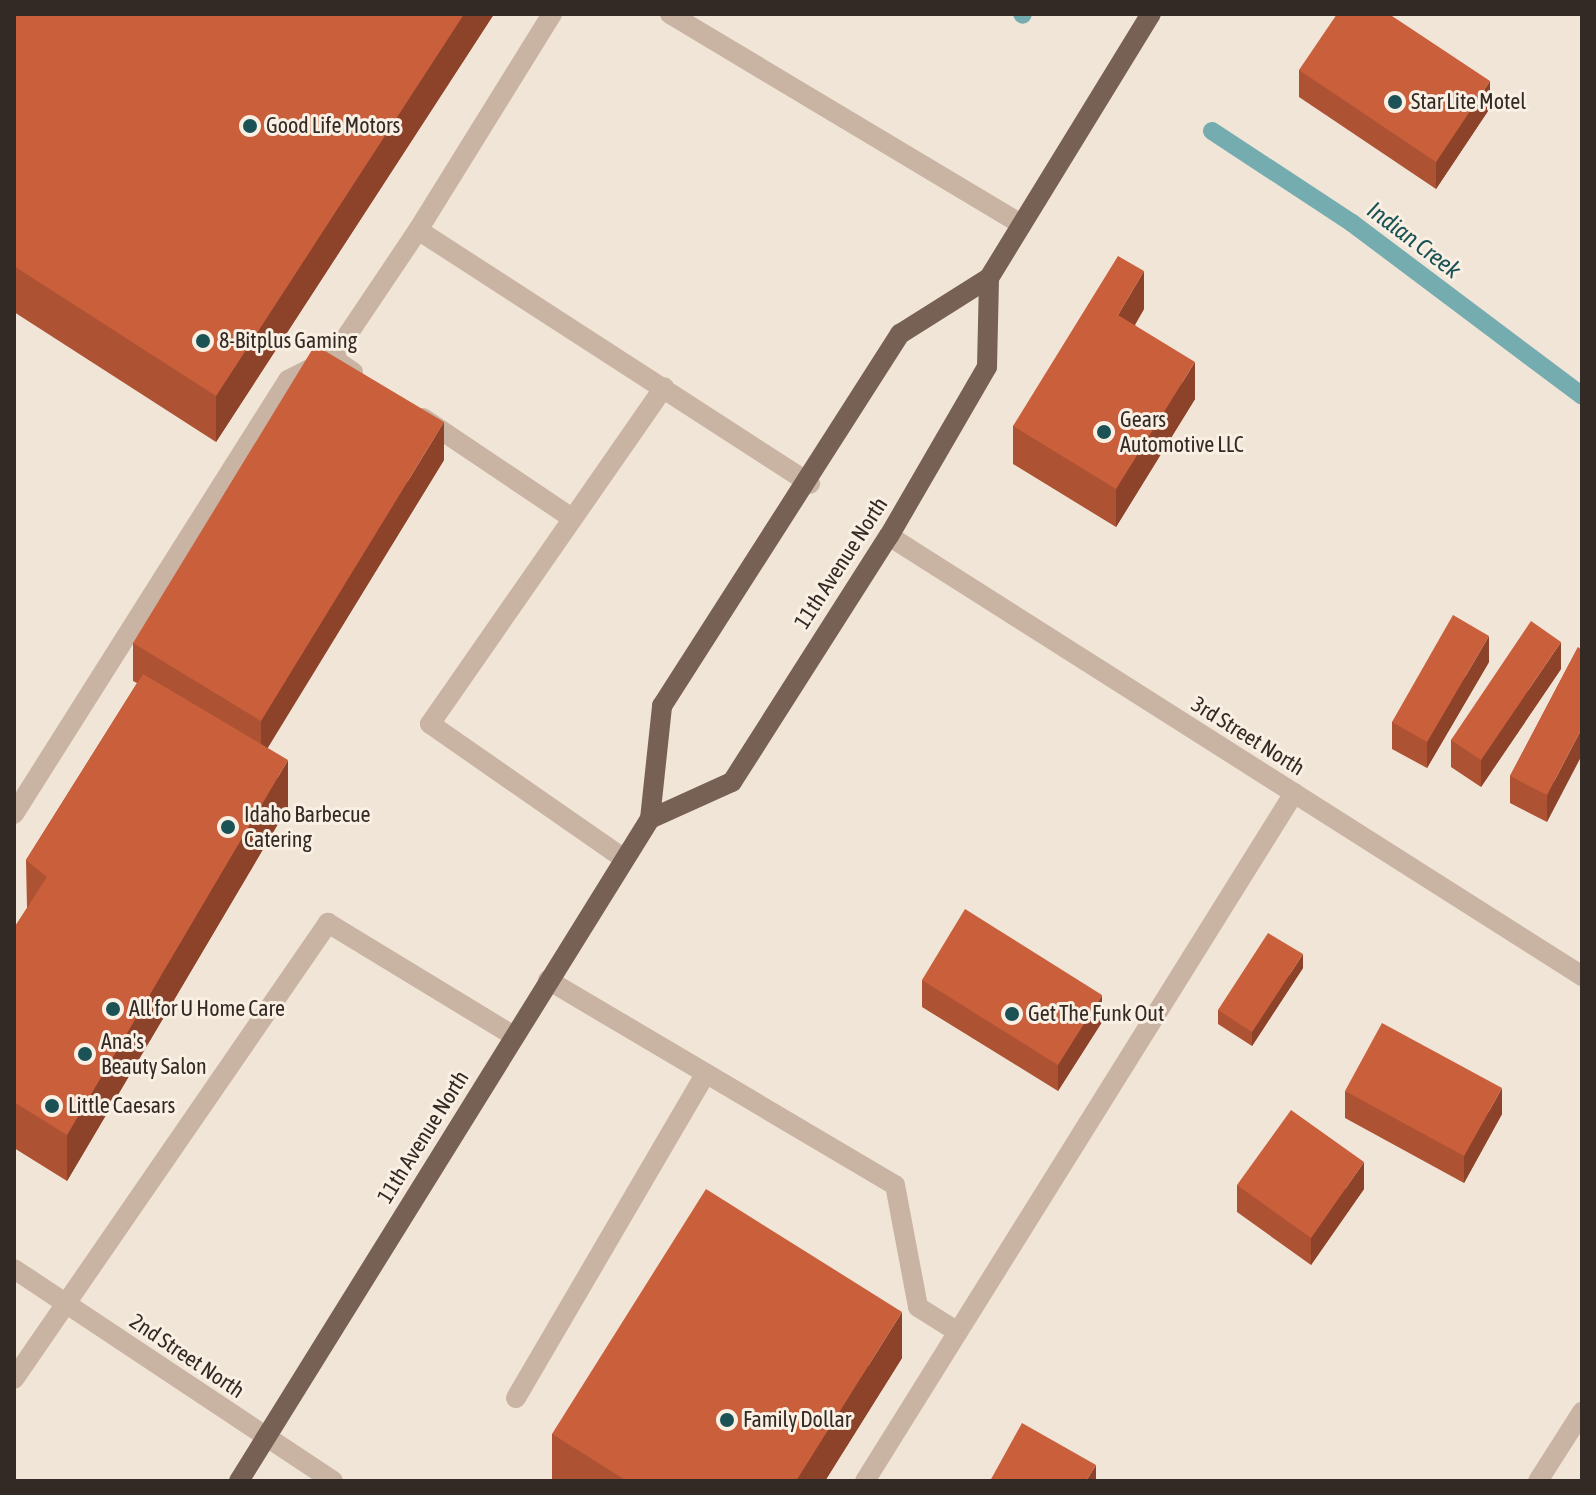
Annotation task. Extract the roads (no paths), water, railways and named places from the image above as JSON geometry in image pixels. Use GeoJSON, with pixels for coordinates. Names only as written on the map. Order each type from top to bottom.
{"type":"FeatureCollection","features":[{"type":"Feature","properties":{"kind":"main road","name":"11th Avenue North"},"geometry":{"type":"LineString","coordinates":[[239,1481],[650,819],[662,706],[810,484],[900,334],[989,278],[1151,14]]}},
{"type":"Feature","properties":{"kind":"main road","name":"11th Avenue North"},"geometry":{"type":"LineString","coordinates":[[650,819],[732,782],[889,536],[987,367],[989,278]]}},
{"type":"Feature","properties":{"kind":"street"},"geometry":{"type":"LineString","coordinates":[[14,814],[288,380],[332,358],[418,230],[552,14]]}},
{"type":"Feature","properties":{"kind":"street"},"geometry":{"type":"LineString","coordinates":[[670,14],[1022,225]]}},
{"type":"Feature","properties":{"kind":"street"},"geometry":{"type":"LineString","coordinates":[[418,230],[810,484]]}},
{"type":"Feature","properties":{"kind":"street"},"geometry":{"type":"LineString","coordinates":[[332,358],[370,383]]}},
{"type":"Feature","properties":{"kind":"street"},"geometry":{"type":"LineString","coordinates":[[623,858],[430,724],[664,387]]}},
{"type":"Feature","properties":{"kind":"street"},"geometry":{"type":"LineString","coordinates":[[408,408],[572,518]]}},
{"type":"Feature","properties":{"kind":"street","name":"3rd Street North"},"geometry":{"type":"LineString","coordinates":[[889,536],[1582,976]]}},
{"type":"Feature","properties":{"kind":"street"},"geometry":{"type":"LineString","coordinates":[[865,1481],[1294,793]]}},
{"type":"Feature","properties":{"kind":"street"},"geometry":{"type":"LineString","coordinates":[[14,1379],[328,923],[514,1036]]}},
{"type":"Feature","properties":{"kind":"street"},"geometry":{"type":"LineString","coordinates":[[548,980],[895,1185],[918,1307],[958,1332]]}},
{"type":"Feature","properties":{"kind":"street"},"geometry":{"type":"LineString","coordinates":[[516,1398],[706,1073]]}},
{"type":"Feature","properties":{"kind":"street","name":"2nd Street North"},"geometry":{"type":"LineString","coordinates":[[14,1269],[333,1481]]}},
{"type":"Feature","properties":{"kind":"street"},"geometry":{"type":"LineString","coordinates":[[1538,1481],[1582,1412]]}},
{"type":"Feature","properties":{"kind":"waterway","name":"Indian Creek"},"geometry":{"type":"LineString","coordinates":[[1212,131],[1352,223],[1582,396]]}},
{"type":"Feature","properties":{"kind":"place","name":"Star Lite Motel"},"geometry":{"type":"Point","coordinates":[1395,102]}},
{"type":"Feature","properties":{"kind":"place","name":"Good Life Motors"},"geometry":{"type":"Point","coordinates":[250,126]}},
{"type":"Feature","properties":{"kind":"place","name":"8-Bitplus Gaming"},"geometry":{"type":"Point","coordinates":[203,341]}},
{"type":"Feature","properties":{"kind":"place","name":"Gears Automotive LLC"},"geometry":{"type":"Point","coordinates":[1104,432]}},
{"type":"Feature","properties":{"kind":"place","name":"Idaho Barbecue Catering"},"geometry":{"type":"Point","coordinates":[228,827]}},
{"type":"Feature","properties":{"kind":"place","name":"All for U Home Care"},"geometry":{"type":"Point","coordinates":[113,1009]}},
{"type":"Feature","properties":{"kind":"place","name":"Get The Funk Out"},"geometry":{"type":"Point","coordinates":[1012,1014]}},
{"type":"Feature","properties":{"kind":"place","name":"Ana's Beauty Salon"},"geometry":{"type":"Point","coordinates":[85,1054]}},
{"type":"Feature","properties":{"kind":"place","name":"Little Caesars"},"geometry":{"type":"Point","coordinates":[52,1106]}},
{"type":"Feature","properties":{"kind":"place","name":"Family Dollar"},"geometry":{"type":"Point","coordinates":[727,1420]}}]}
